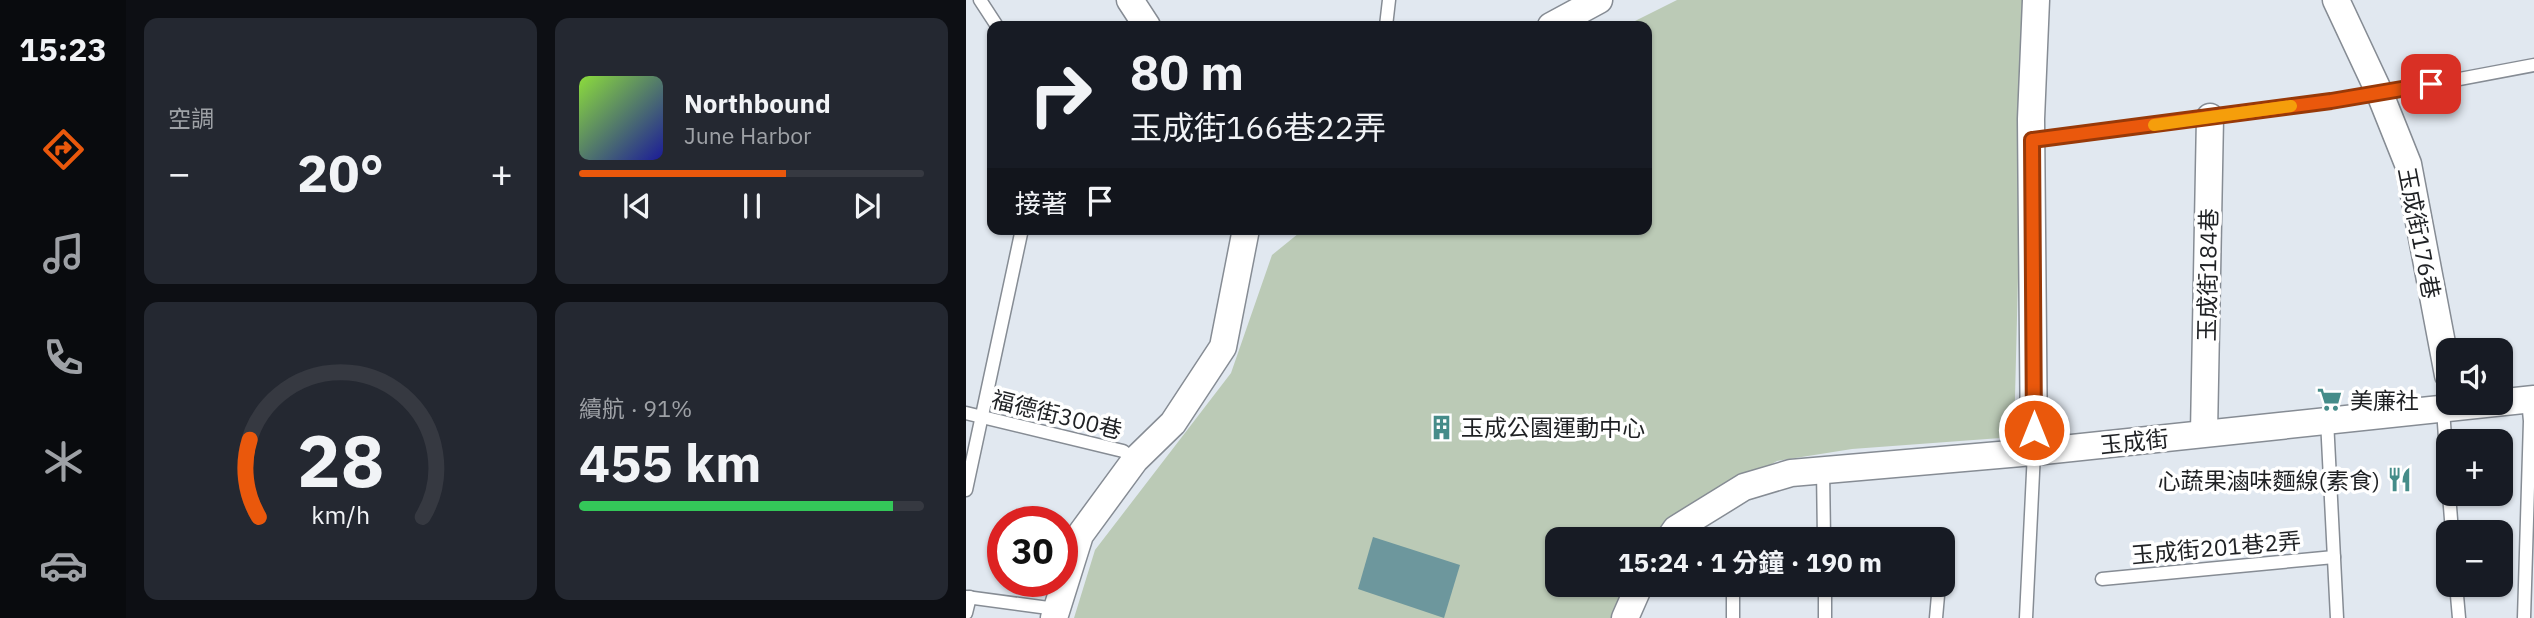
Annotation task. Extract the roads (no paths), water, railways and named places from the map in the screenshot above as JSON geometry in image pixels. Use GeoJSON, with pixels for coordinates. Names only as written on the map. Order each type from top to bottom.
{"type":"FeatureCollection","features":[{"type":"Feature","properties":{"kind":"street"},"geometry":{"type":"LineString","coordinates":[[1130,0],[1144,21]]}},
{"type":"Feature","properties":{"kind":"street"},"geometry":{"type":"LineString","coordinates":[[1560,21],[1599,0]]}},
{"type":"Feature","properties":{"kind":"street"},"geometry":{"type":"LineString","coordinates":[[2034,452],[2032,140],[2036,0]]}},
{"type":"Feature","properties":{"kind":"street","name":"玉成街176巷"},"geometry":{"type":"LineString","coordinates":[[2336,0],[2380,94],[2408,164],[2441,338]]}},
{"type":"Feature","properties":{"kind":"street","name":"玉成街184巷"},"geometry":{"type":"LineString","coordinates":[[2204,433],[2210,117]]}},
{"type":"Feature","properties":{"kind":"street"},"geometry":{"type":"LineString","coordinates":[[1055,613],[1080,535],[1135,460],[1173,424],[1223,347],[1245,235]]}},
{"type":"Feature","properties":{"kind":"street","name":"玉成街"},"geometry":{"type":"LineString","coordinates":[[2513,401],[2531,400]]}},
{"type":"Feature","properties":{"kind":"street","name":"玉成街"},"geometry":{"type":"LineString","coordinates":[[1678,527],[1744,487],[1791,473],[2034,452],[2436,408]]}},
{"type":"Feature","properties":{"kind":"street"},"geometry":{"type":"LineString","coordinates":[[1626,618],[1635,597]]}},
{"type":"Feature","properties":{"kind":"lane"},"geometry":{"type":"LineString","coordinates":[[980,0],[995,21]]}},
{"type":"Feature","properties":{"kind":"lane"},"geometry":{"type":"LineString","coordinates":[[1387,21],[1389,0]]}},
{"type":"Feature","properties":{"kind":"lane"},"geometry":{"type":"LineString","coordinates":[[2032,140],[2380,94],[2534,65]]}},
{"type":"Feature","properties":{"kind":"lane"},"geometry":{"type":"LineString","coordinates":[[966,490],[1021,235]]}},
{"type":"Feature","properties":{"kind":"lane"},"geometry":{"type":"LineString","coordinates":[[2524,618],[2531,400]]}},
{"type":"Feature","properties":{"kind":"lane","name":"福德街300巷"},"geometry":{"type":"LineString","coordinates":[[966,414],[1123,451],[1135,460]]}},
{"type":"Feature","properties":{"kind":"lane"},"geometry":{"type":"LineString","coordinates":[[2327,420],[2337,618]]}},
{"type":"Feature","properties":{"kind":"lane"},"geometry":{"type":"LineString","coordinates":[[2026,618],[2034,452]]}},
{"type":"Feature","properties":{"kind":"lane"},"geometry":{"type":"LineString","coordinates":[[1823,470],[1824,527]]}},
{"type":"Feature","properties":{"kind":"lane","name":"玉成街201巷2弄"},"geometry":{"type":"LineString","coordinates":[[2102,579],[2334,557]]}},
{"type":"Feature","properties":{"kind":"lane"},"geometry":{"type":"LineString","coordinates":[[966,613],[968,597],[1055,613]]}},
{"type":"Feature","properties":{"kind":"lane"},"geometry":{"type":"LineString","coordinates":[[1733,597],[1733,618]]}},
{"type":"Feature","properties":{"kind":"lane"},"geometry":{"type":"LineString","coordinates":[[1825,597],[1825,618]]}},
{"type":"Feature","properties":{"kind":"lane"},"geometry":{"type":"LineString","coordinates":[[1936,618],[1938,597]]}},
{"type":"Feature","properties":{"kind":"lane"},"geometry":{"type":"LineString","coordinates":[[2457,597],[2459,618]]}},
{"type":"Feature","properties":{"kind":"water"},"geometry":{"type":"Polygon","coordinates":[[[1373,537],[1460,565],[1444,618],[1358,589],[1373,537]]]}},
{"type":"Feature","properties":{"kind":"place","name":"美廉社"},"geometry":{"type":"Point","coordinates":[2330,400]}},
{"type":"Feature","properties":{"kind":"place","name":"玉成公園運動中心"},"geometry":{"type":"Point","coordinates":[1441,427]}},
{"type":"Feature","properties":{"kind":"place","name":"心蔬果滷味麵線(素食)"},"geometry":{"type":"Point","coordinates":[2400,480]}}]}
